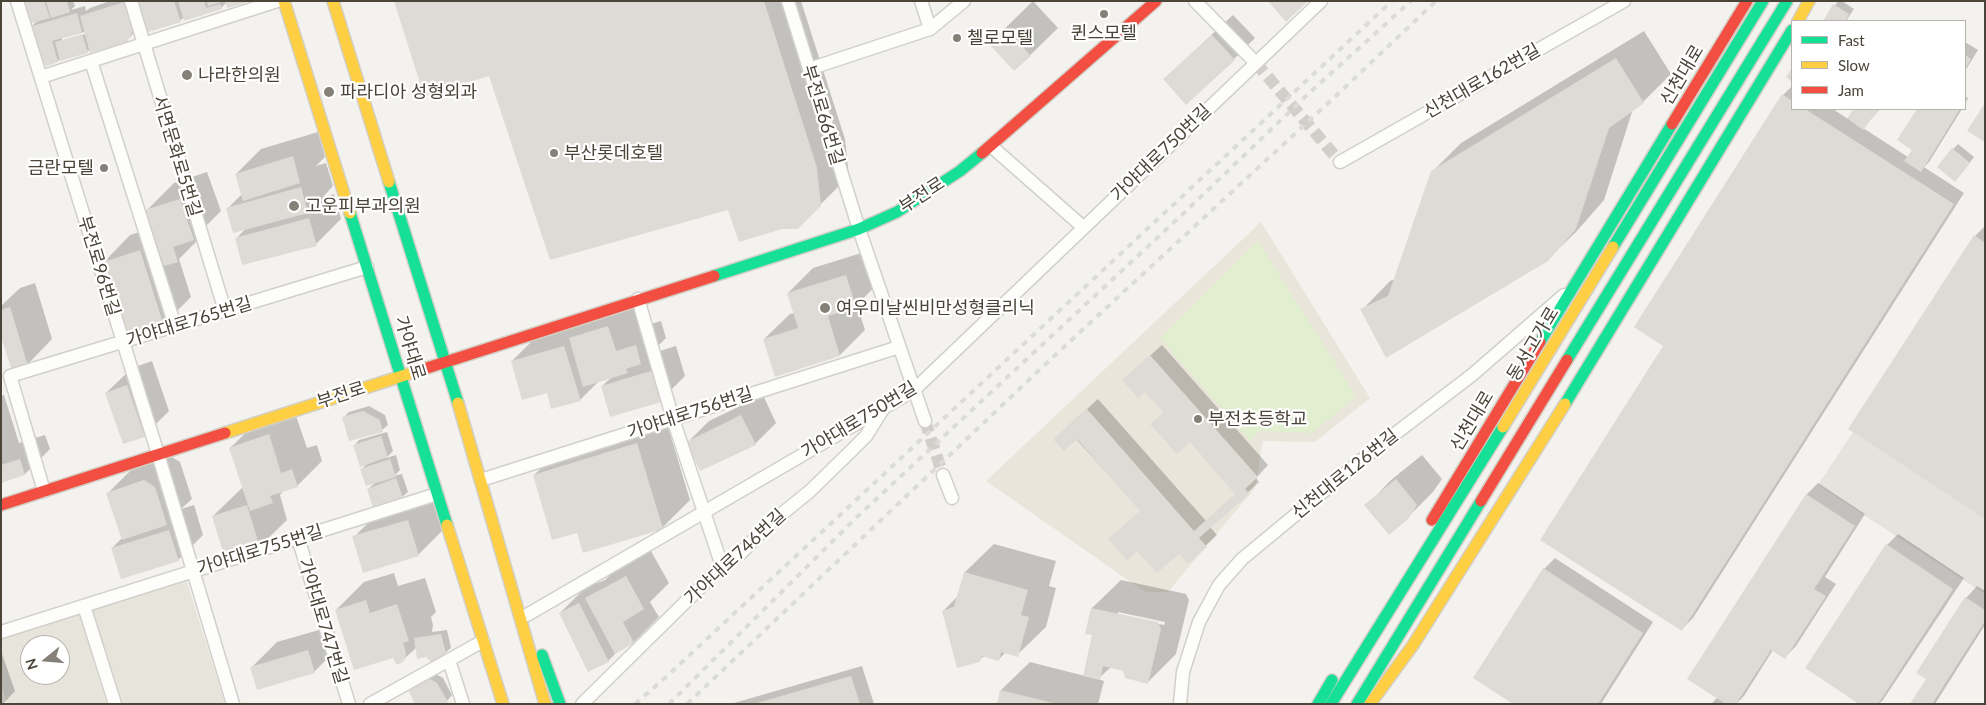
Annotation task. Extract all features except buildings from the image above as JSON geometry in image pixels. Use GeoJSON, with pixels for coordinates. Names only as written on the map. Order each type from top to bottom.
{"type":"FeatureCollection","features":[{"type":"Feature","properties":{"kind":"main road","name":"가야대로"},"geometry":{"type":"LineString","coordinates":[[284,1],[503,704]]}},
{"type":"Feature","properties":{"kind":"main road","name":"가야대로"},"geometry":{"type":"LineString","coordinates":[[332,1],[446,361],[545,704]]}},
{"type":"Feature","properties":{"kind":"main road","name":"부전로"},"geometry":{"type":"LineString","coordinates":[[1,504],[858,229],[897,212],[960,170],[991,146],[1156,1]]}},
{"type":"Feature","properties":{"kind":"main road","name":"신천대로"},"geometry":{"type":"LineString","coordinates":[[1318,704],[1747,1]]}},
{"type":"Feature","properties":{"kind":"main road","name":"동서고가로"},"geometry":{"type":"LineString","coordinates":[[1331,704],[1502,429],[1763,1]]}},
{"type":"Feature","properties":{"kind":"main road"},"geometry":{"type":"LineString","coordinates":[[1357,704],[1787,1]]}},
{"type":"Feature","properties":{"kind":"main road"},"geometry":{"type":"LineString","coordinates":[[1799,20],[1810,1]]}},
{"type":"Feature","properties":{"kind":"main road"},"geometry":{"type":"LineString","coordinates":[[1370,704],[1413,645],[1559,412],[1791,32]]}},
{"type":"Feature","properties":{"kind":"main road"},"geometry":{"type":"LineString","coordinates":[[503,556],[560,704]]}},
{"type":"Feature","properties":{"kind":"main road"},"geometry":{"type":"LineString","coordinates":[[489,658],[496,704]]}},
{"type":"Feature","properties":{"kind":"street","name":"부전로96번길"},"geometry":{"type":"LineString","coordinates":[[17,1],[158,454],[233,704]]}},
{"type":"Feature","properties":{"kind":"street","name":"서면문화로5번길"},"geometry":{"type":"LineString","coordinates":[[130,1],[225,311]]}},
{"type":"Feature","properties":{"kind":"street"},"geometry":{"type":"LineString","coordinates":[[41,77],[277,1]]}},
{"type":"Feature","properties":{"kind":"street","name":"부전로66번길"},"geometry":{"type":"LineString","coordinates":[[788,1],[858,229],[925,421]]}},
{"type":"Feature","properties":{"kind":"street"},"geometry":{"type":"LineString","coordinates":[[922,1],[930,29]]}},
{"type":"Feature","properties":{"kind":"street"},"geometry":{"type":"LineString","coordinates":[[809,69],[930,29],[964,1]]}},
{"type":"Feature","properties":{"kind":"street"},"geometry":{"type":"LineString","coordinates":[[1195,1],[1256,63]]}},
{"type":"Feature","properties":{"kind":"street","name":"가야대로750번길"},"geometry":{"type":"LineString","coordinates":[[527,616],[914,390],[1321,1]]}},
{"type":"Feature","properties":{"kind":"street","name":"신천대로162번길"},"geometry":{"type":"LineString","coordinates":[[1340,162],[1624,1]]}},
{"type":"Feature","properties":{"kind":"street"},"geometry":{"type":"LineString","coordinates":[[91,61],[175,326]]}},
{"type":"Feature","properties":{"kind":"street"},"geometry":{"type":"LineString","coordinates":[[991,146],[1083,227]]}},
{"type":"Feature","properties":{"kind":"street","name":"가야대로765번길"},"geometry":{"type":"LineString","coordinates":[[44,491],[10,376],[367,267]]}},
{"type":"Feature","properties":{"kind":"street","name":"신천대로126번길"},"geometry":{"type":"LineString","coordinates":[[1180,704],[1183,672],[1198,622],[1219,585],[1242,559],[1370,453],[1472,375],[1573,287]]}},
{"type":"Feature","properties":{"kind":"street"},"geometry":{"type":"LineString","coordinates":[[638,299],[673,419],[722,566]]}},
{"type":"Feature","properties":{"kind":"street","name":"가야대로756번길"},"geometry":{"type":"LineString","coordinates":[[481,480],[899,346]]}},
{"type":"Feature","properties":{"kind":"street","name":"가야대로746번길"},"geometry":{"type":"LineString","coordinates":[[582,704],[722,566],[741,553],[767,526],[810,491],[851,451],[866,436],[884,407]]}},
{"type":"Feature","properties":{"kind":"street"},"geometry":{"type":"LineString","coordinates":[[943,474],[952,498]]}},
{"type":"Feature","properties":{"kind":"street","name":"가야대로755번길"},"geometry":{"type":"LineString","coordinates":[[1,632],[437,494]]}},
{"type":"Feature","properties":{"kind":"street","name":"가야대로747번길"},"geometry":{"type":"LineString","coordinates":[[298,538],[348,704]]}},
{"type":"Feature","properties":{"kind":"street"},"geometry":{"type":"LineString","coordinates":[[84,606],[114,704]]}},
{"type":"Feature","properties":{"kind":"street"},"geometry":{"type":"LineString","coordinates":[[370,704],[483,641]]}},
{"type":"Feature","properties":{"kind":"street"},"geometry":{"type":"LineString","coordinates":[[449,660],[463,704]]}},
{"type":"Feature","properties":{"kind":"shaded area","name":"부전초등학교"},"geometry":{"type":"Polygon","coordinates":[[[1261,222],[1370,398],[1315,442],[1263,441],[1255,488],[1168,592],[1145,592],[986,481],[1261,222]]]}},
{"type":"Feature","properties":{"kind":"shaded area"},"geometry":{"type":"Polygon","coordinates":[[[1853,432],[1985,518],[1985,594],[1818,485],[1853,432]]]}},
{"type":"Feature","properties":{"kind":"shaded area"},"geometry":{"type":"Polygon","coordinates":[[[186,579],[225,704],[123,704],[92,609],[186,579]]]}},
{"type":"Feature","properties":{"kind":"shaded area"},"geometry":{"type":"Polygon","coordinates":[[[79,614],[107,704],[7,704],[1,685],[1,639],[79,614]]]}},
{"type":"Feature","properties":{"kind":"green space"},"geometry":{"type":"Polygon","coordinates":[[[1258,241],[1356,396],[1312,433],[1260,431],[1250,441],[1160,338],[1258,241]]]}},
{"type":"Feature","properties":{"kind":"tunnel"},"geometry":{"type":"LineString","coordinates":[[1256,63],[1340,162]]}},
{"type":"Feature","properties":{"kind":"tunnel"},"geometry":{"type":"LineString","coordinates":[[925,421],[943,475]]}},
{"type":"Feature","properties":{"kind":"railway"},"geometry":{"type":"LineString","coordinates":[[635,704],[1392,1]]}},
{"type":"Feature","properties":{"kind":"railway"},"geometry":{"type":"LineString","coordinates":[[669,704],[857,517],[1185,212],[1306,96],[1411,1]]}},
{"type":"Feature","properties":{"kind":"railway"},"geometry":{"type":"LineString","coordinates":[[687,704],[1052,358],[1436,1]]}},
{"type":"Feature","properties":{"kind":"traffic: fast"},"geometry":{"type":"LineString","coordinates":[[1613,247],[1763,1]]}},
{"type":"Feature","properties":{"kind":"traffic: fast"},"geometry":{"type":"LineString","coordinates":[[1567,360],[1787,1]]}},
{"type":"Feature","properties":{"kind":"traffic: fast"},"geometry":{"type":"LineString","coordinates":[[1565,404],[1791,32]]}},
{"type":"Feature","properties":{"kind":"traffic: fast"},"geometry":{"type":"LineString","coordinates":[[1540,342],[1672,124]]}},
{"type":"Feature","properties":{"kind":"traffic: fast"},"geometry":{"type":"LineString","coordinates":[[714,276],[859,229],[897,212],[960,171],[982,153]]}},
{"type":"Feature","properties":{"kind":"traffic: fast"},"geometry":{"type":"LineString","coordinates":[[389,182],[458,403]]}},
{"type":"Feature","properties":{"kind":"traffic: fast"},"geometry":{"type":"LineString","coordinates":[[350,213],[447,525]]}},
{"type":"Feature","properties":{"kind":"traffic: fast"},"geometry":{"type":"LineString","coordinates":[[1331,704],[1503,427]]}},
{"type":"Feature","properties":{"kind":"traffic: fast"},"geometry":{"type":"LineString","coordinates":[[1357,704],[1481,501]]}},
{"type":"Feature","properties":{"kind":"traffic: fast"},"geometry":{"type":"LineString","coordinates":[[542,655],[560,704]]}},
{"type":"Feature","properties":{"kind":"traffic: fast"},"geometry":{"type":"LineString","coordinates":[[1318,704],[1332,680]]}},
{"type":"Feature","properties":{"kind":"traffic: slow"},"geometry":{"type":"LineString","coordinates":[[284,1],[350,213]]}},
{"type":"Feature","properties":{"kind":"traffic: slow"},"geometry":{"type":"LineString","coordinates":[[333,1],[389,182]]}},
{"type":"Feature","properties":{"kind":"traffic: slow"},"geometry":{"type":"LineString","coordinates":[[1799,20],[1809,1]]}},
{"type":"Feature","properties":{"kind":"traffic: slow"},"geometry":{"type":"LineString","coordinates":[[1503,427],[1613,247]]}},
{"type":"Feature","properties":{"kind":"traffic: slow"},"geometry":{"type":"LineString","coordinates":[[225,433],[427,368]]}},
{"type":"Feature","properties":{"kind":"traffic: slow"},"geometry":{"type":"LineString","coordinates":[[458,403],[545,704]]}},
{"type":"Feature","properties":{"kind":"traffic: slow"},"geometry":{"type":"LineString","coordinates":[[1370,704],[1413,645],[1565,404]]}},
{"type":"Feature","properties":{"kind":"traffic: slow"},"geometry":{"type":"LineString","coordinates":[[447,525],[503,704]]}},
{"type":"Feature","properties":{"kind":"traffic: jam"},"geometry":{"type":"LineString","coordinates":[[982,153],[1156,1]]}},
{"type":"Feature","properties":{"kind":"traffic: jam"},"geometry":{"type":"LineString","coordinates":[[1672,124],[1747,1]]}},
{"type":"Feature","properties":{"kind":"traffic: jam"},"geometry":{"type":"LineString","coordinates":[[427,368],[714,276]]}},
{"type":"Feature","properties":{"kind":"traffic: jam"},"geometry":{"type":"LineString","coordinates":[[1432,520],[1540,342]]}},
{"type":"Feature","properties":{"kind":"traffic: jam"},"geometry":{"type":"LineString","coordinates":[[1481,501],[1567,360]]}},
{"type":"Feature","properties":{"kind":"traffic: jam"},"geometry":{"type":"LineString","coordinates":[[1,505],[225,433]]}},
{"type":"Feature","properties":{"kind":"place","name":"퀸스모텔"},"geometry":{"type":"Point","coordinates":[1104,14]}},
{"type":"Feature","properties":{"kind":"place","name":"첼로모텔"},"geometry":{"type":"Point","coordinates":[957,38]}},
{"type":"Feature","properties":{"kind":"place","name":"나라한의원"},"geometry":{"type":"Point","coordinates":[187,75]}},
{"type":"Feature","properties":{"kind":"place","name":"파라디아 성형외과"},"geometry":{"type":"Point","coordinates":[329,92]}},
{"type":"Feature","properties":{"kind":"place","name":"부산롯데호텔"},"geometry":{"type":"Point","coordinates":[554,153]}},
{"type":"Feature","properties":{"kind":"place","name":"금란모텔"},"geometry":{"type":"Point","coordinates":[104,168]}},
{"type":"Feature","properties":{"kind":"place","name":"고운피부과의원"},"geometry":{"type":"Point","coordinates":[294,206]}},
{"type":"Feature","properties":{"kind":"place","name":"여우미날씬비만성형클리닉"},"geometry":{"type":"Point","coordinates":[825,308]}},
{"type":"Feature","properties":{"kind":"place","name":"부전초등학교"},"geometry":{"type":"Point","coordinates":[1198,419]}}]}
